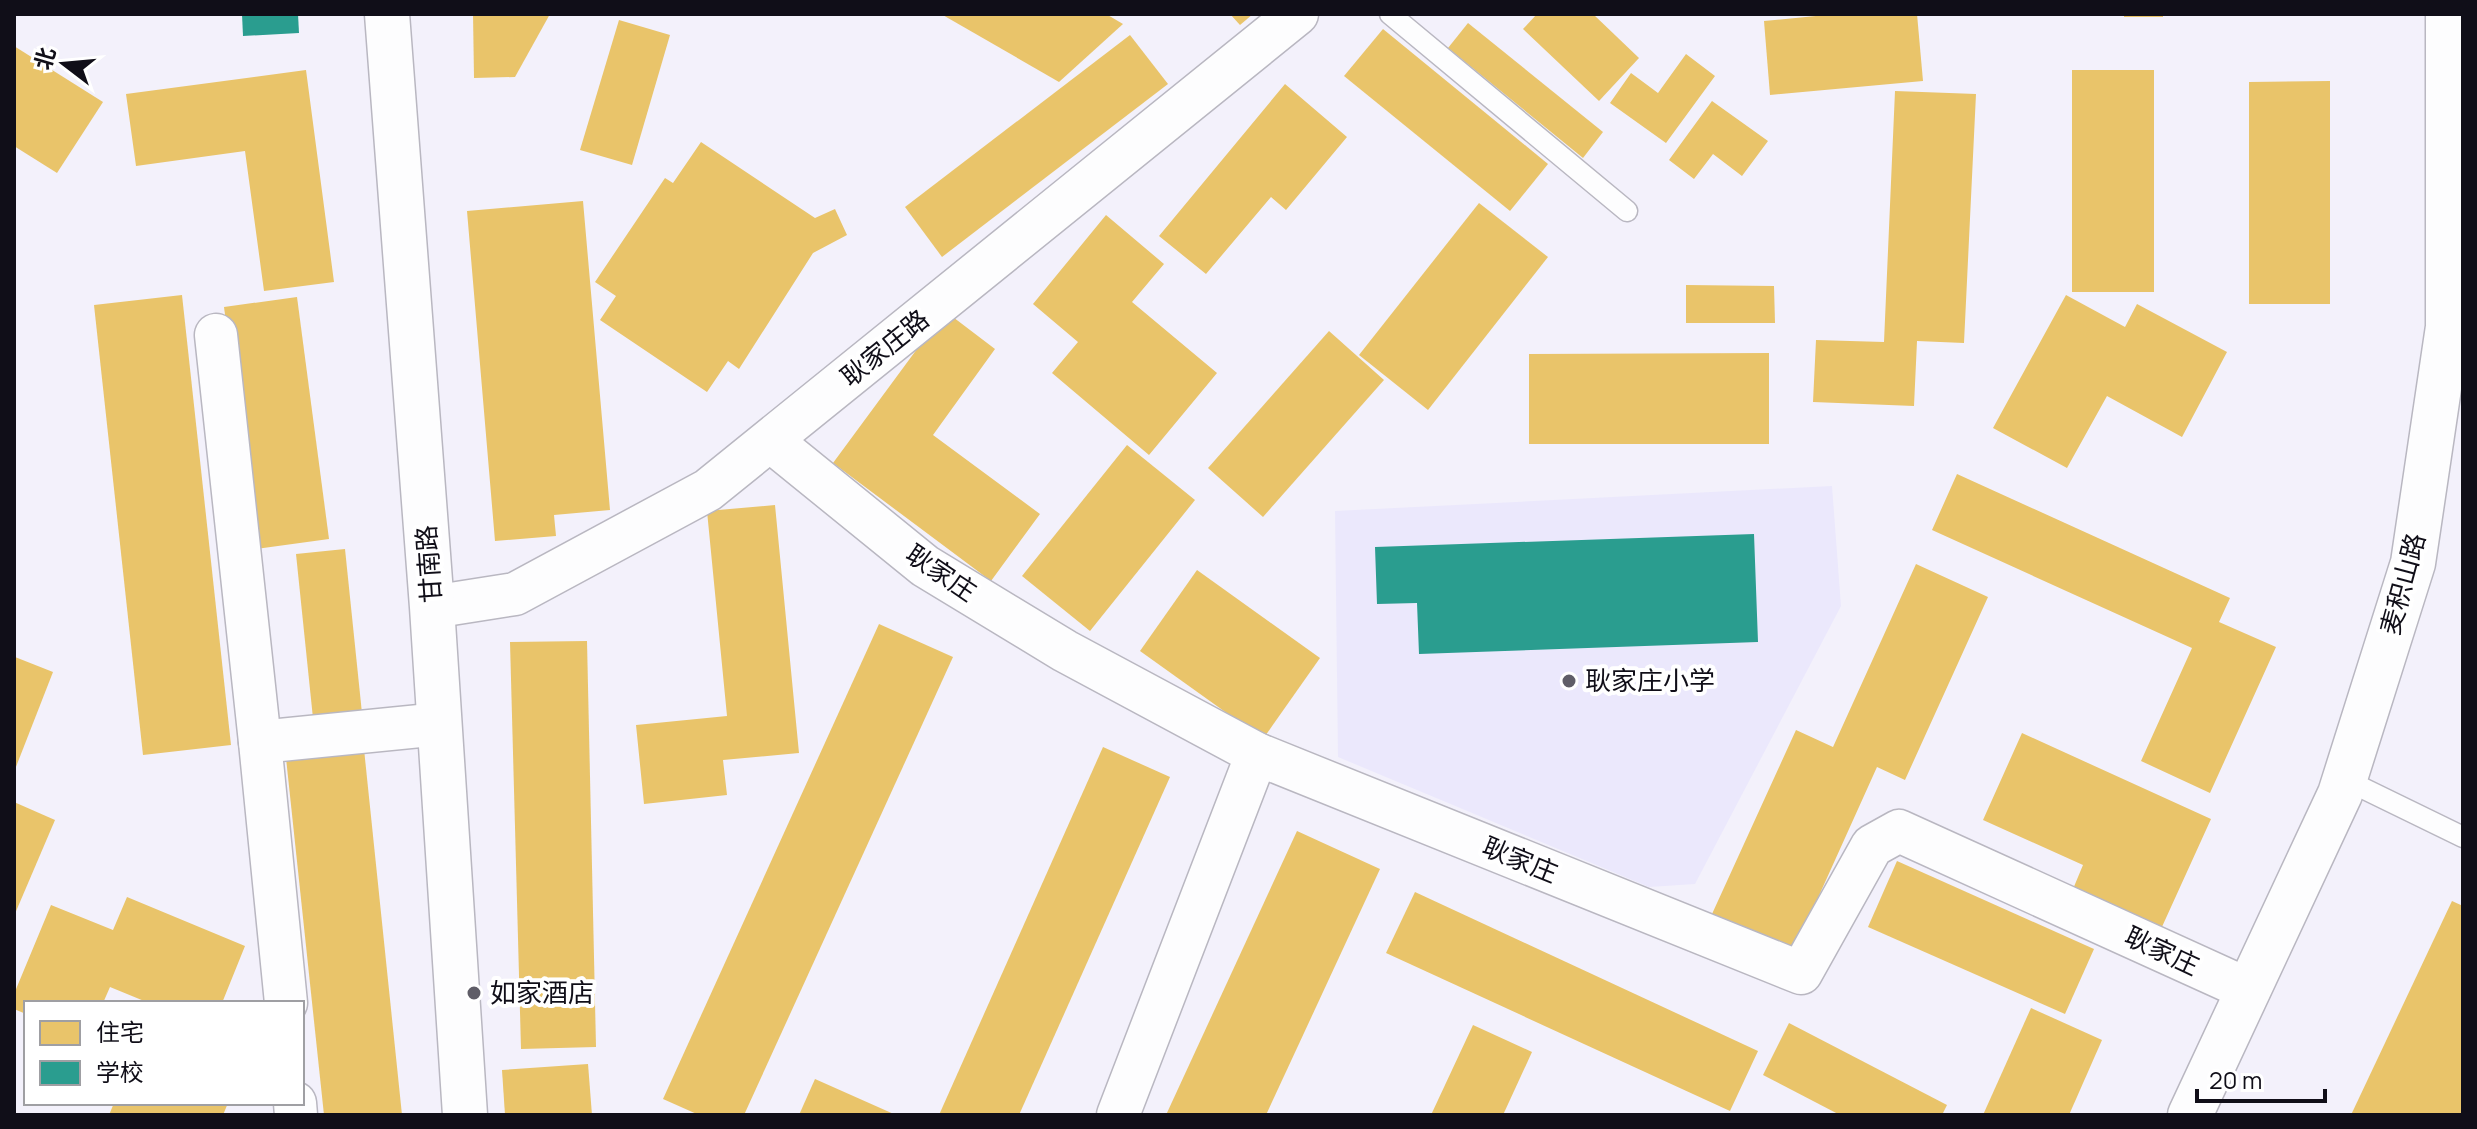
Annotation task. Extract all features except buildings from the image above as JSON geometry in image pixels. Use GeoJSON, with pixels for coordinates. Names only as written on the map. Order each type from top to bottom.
{"type":"FeatureCollection","features":[{"type":"Feature","properties":{"kind":"street","name":"甘南路"},"geometry":{"type":"LineString","coordinates":[[387,14],[432,607],[465,1115]]}},
{"type":"Feature","properties":{"kind":"street","name":"耿家庄路"},"geometry":{"type":"LineString","coordinates":[[432,607],[515,594],[708,490],[1297,14]]}},
{"type":"Feature","properties":{"kind":"street","name":"麦积山路"},"geometry":{"type":"LineString","coordinates":[[2190,1115],[2340,794],[2413,563],[2448,327],[2448,14]]}},
{"type":"Feature","properties":{"kind":"street"},"geometry":{"type":"LineString","coordinates":[[216,335],[286,1001]]}},
{"type":"Feature","properties":{"kind":"street","name":"耿家庄"},"geometry":{"type":"LineString","coordinates":[[771,441],[925,566],[1065,651],[1257,754],[1801,973],[1872,846],[1899,831],[2249,990]]}},
{"type":"Feature","properties":{"kind":"street"},"geometry":{"type":"LineString","coordinates":[[260,742],[440,724]]}},
{"type":"Feature","properties":{"kind":"street"},"geometry":{"type":"LineString","coordinates":[[1118,1115],[1257,754]]}},
{"type":"Feature","properties":{"kind":"lane"},"geometry":{"type":"LineString","coordinates":[[1390,14],[1627,211]]}},
{"type":"Feature","properties":{"kind":"lane"},"geometry":{"type":"LineString","coordinates":[[2344,779],[2463,837]]}},
{"type":"Feature","properties":{"kind":"shaded area","name":"耿家庄小学"},"geometry":{"type":"Polygon","coordinates":[[[1832,486],[1841,606],[1695,884],[1649,887],[1338,757],[1335,511],[1832,486]]]}},
{"type":"Feature","properties":{"kind":"place","name":"耿家庄小学"},"geometry":{"type":"Point","coordinates":[1569,681]}},
{"type":"Feature","properties":{"kind":"place","name":"如家酒店"},"geometry":{"type":"Point","coordinates":[474,993]}}]}
